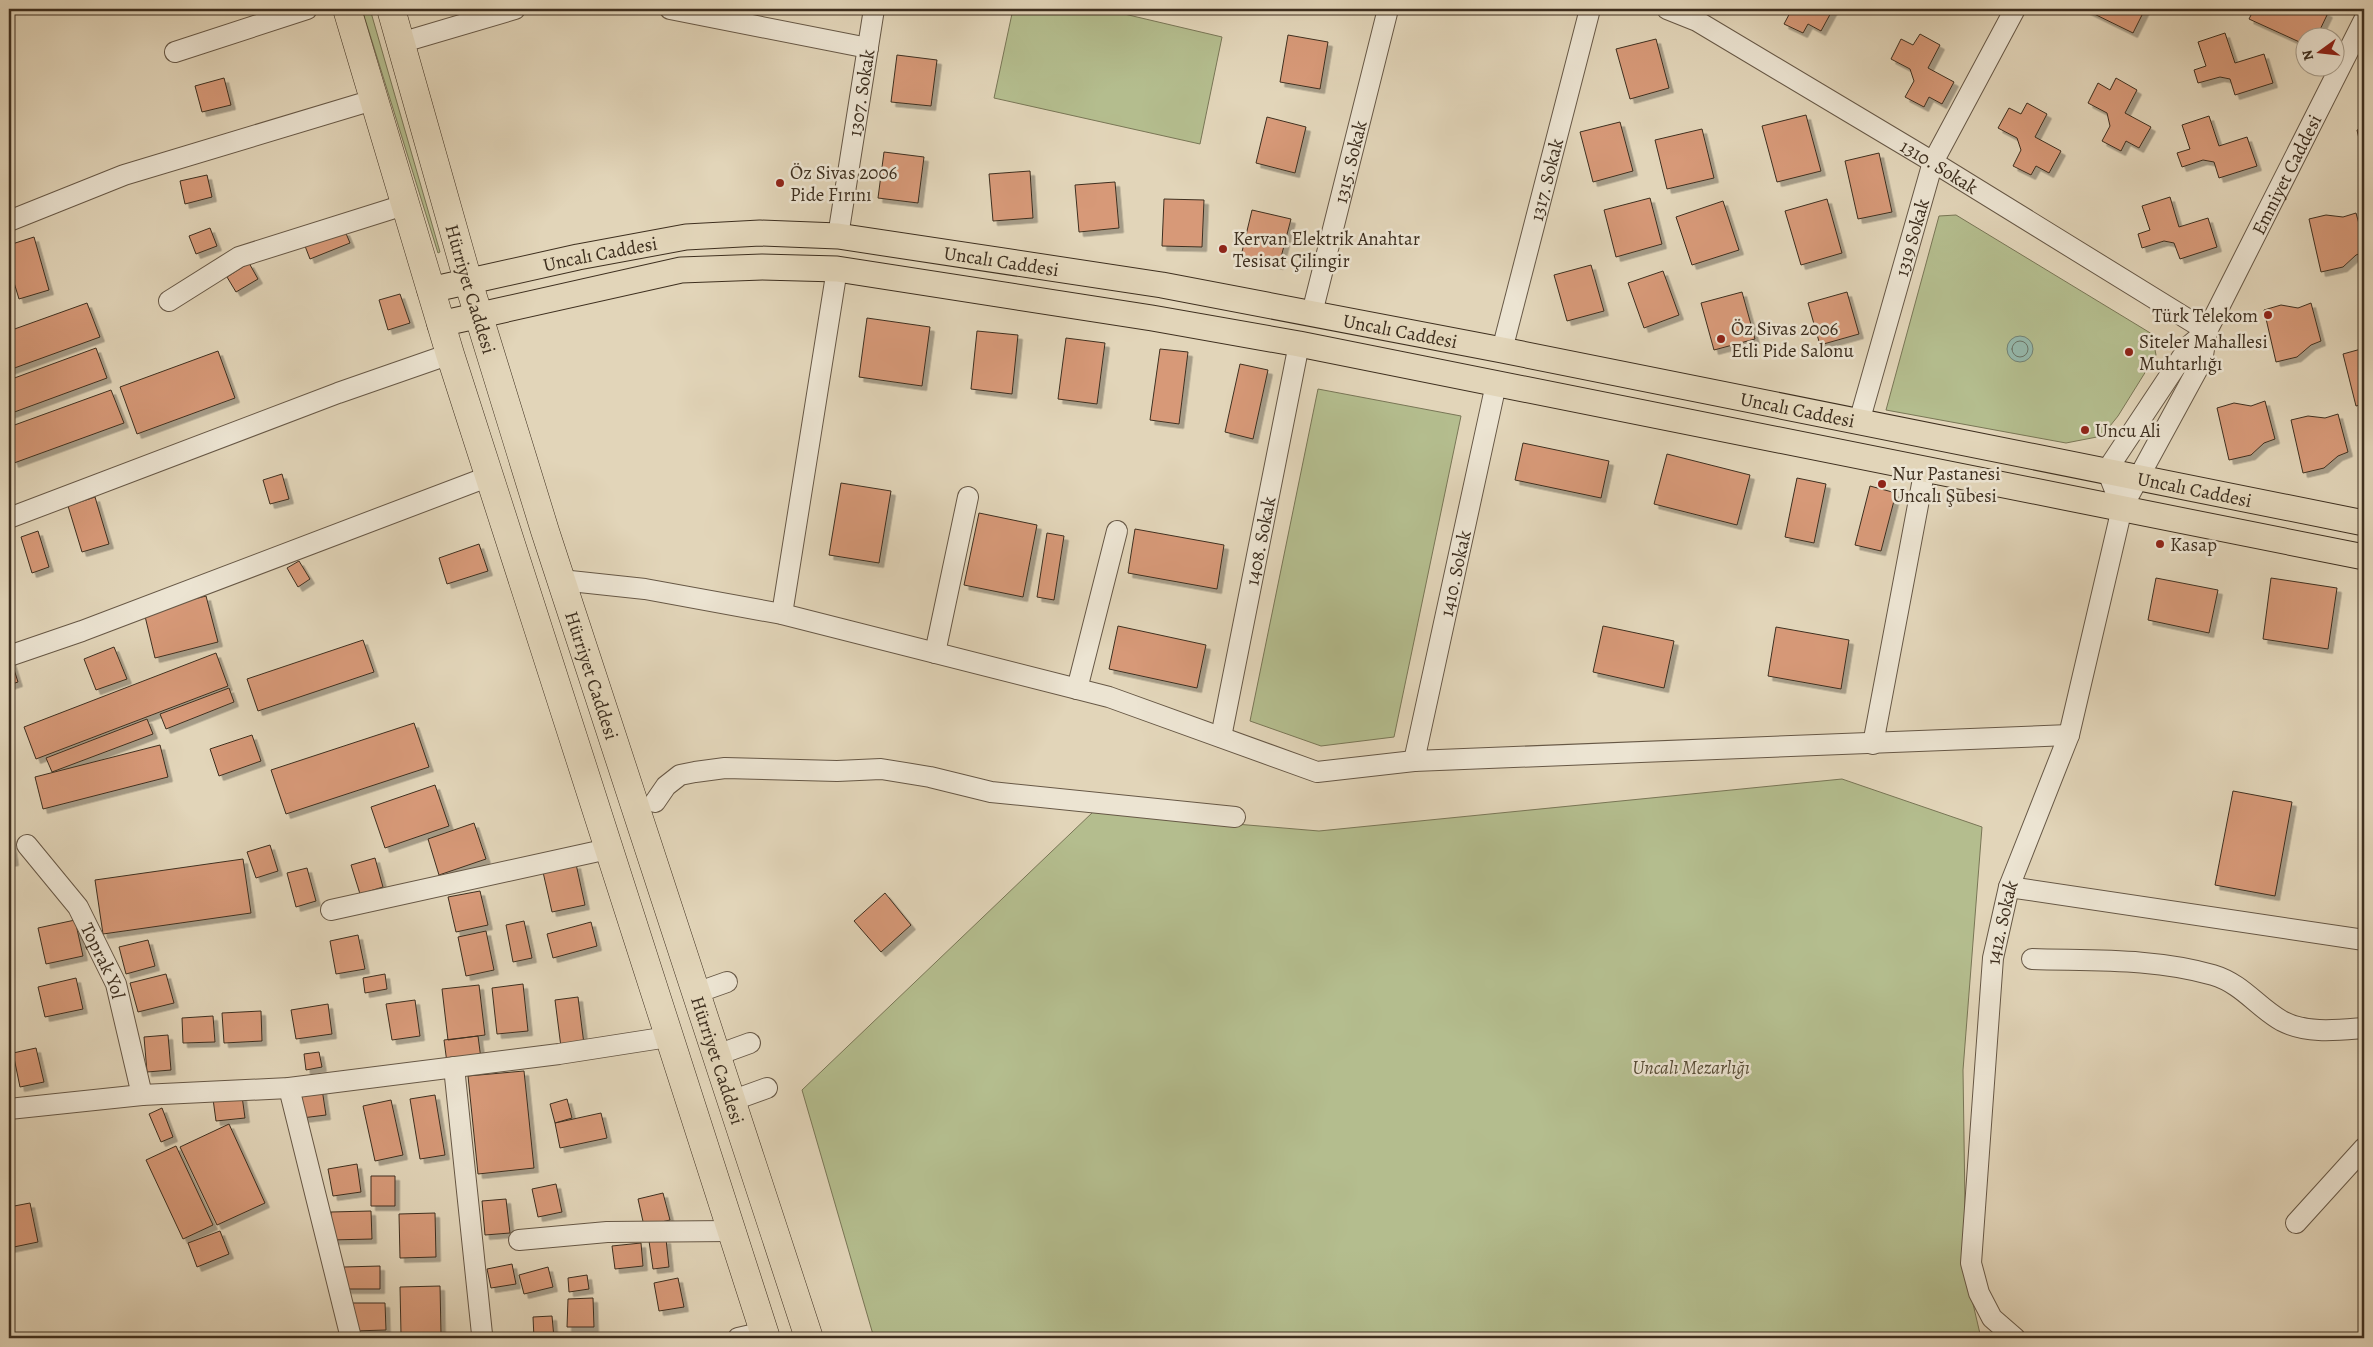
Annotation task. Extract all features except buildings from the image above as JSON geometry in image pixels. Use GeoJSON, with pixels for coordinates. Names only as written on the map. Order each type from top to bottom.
{"type":"FeatureCollection","features":[{"type":"Feature","properties":{"kind":"highway","name":"Hürriyet Caddesi"},"geometry":{"type":"LineString","coordinates":[[347,9],[440,324],[731,1231],[756,1336]]}},
{"type":"Feature","properties":{"kind":"highway","name":"Hürriyet Caddesi"},"geometry":{"type":"LineString","coordinates":[[391,9],[468,281],[561,580],[809,1338]]}},
{"type":"Feature","properties":{"kind":"main road","name":"Uncalı Caddesi"},"geometry":{"type":"LineString","coordinates":[[430,290],[578,257],[686,237],[760,233],[838,236],[1162,285],[1502,350],[2364,523]]}},
{"type":"Feature","properties":{"kind":"main road","name":"Uncalı Caddesi"},"geometry":{"type":"LineString","coordinates":[[440,324],[681,270],[762,267],[837,269],[1152,318],[1299,344],[2364,557]]}},
{"type":"Feature","properties":{"kind":"street"},"geometry":{"type":"LineString","coordinates":[[175,52],[306,9]]}},
{"type":"Feature","properties":{"kind":"street"},"geometry":{"type":"LineString","coordinates":[[400,43],[515,9]]}},
{"type":"Feature","properties":{"kind":"street"},"geometry":{"type":"LineString","coordinates":[[670,9],[868,48]]}},
{"type":"Feature","properties":{"kind":"street","name":"1307. Sokak"},"geometry":{"type":"LineString","coordinates":[[838,236],[874,9]]}},
{"type":"Feature","properties":{"kind":"street","name":"1315. Sokak"},"geometry":{"type":"LineString","coordinates":[[1312,314],[1388,9]]}},
{"type":"Feature","properties":{"kind":"street","name":"1317. Sokak"},"geometry":{"type":"LineString","coordinates":[[1502,350],[1590,9]]}},
{"type":"Feature","properties":{"kind":"street","name":"1310. Sokak"},"geometry":{"type":"LineString","coordinates":[[1668,9],[1700,15],[1933,162],[2207,331]]}},
{"type":"Feature","properties":{"kind":"street","name":"1319 Sokak"},"geometry":{"type":"LineString","coordinates":[[1860,422],[1933,162],[2015,9]]}},
{"type":"Feature","properties":{"kind":"street","name":"Emniyet Caddesi"},"geometry":{"type":"LineString","coordinates":[[2122,508],[2202,361],[2207,331],[2364,20]]}},
{"type":"Feature","properties":{"kind":"street"},"geometry":{"type":"LineString","coordinates":[[9,221],[124,175],[373,100]]}},
{"type":"Feature","properties":{"kind":"street"},"geometry":{"type":"LineString","coordinates":[[170,300],[239,257],[404,205]]}},
{"type":"Feature","properties":{"kind":"street"},"geometry":{"type":"LineString","coordinates":[[782,614],[837,269]]}},
{"type":"Feature","properties":{"kind":"street","name":"Emniyet Caddesi"},"geometry":{"type":"LineString","coordinates":[[2107,470],[2190,345],[2207,331]]}},
{"type":"Feature","properties":{"kind":"street","name":"1408. Sokak"},"geometry":{"type":"LineString","coordinates":[[1222,737],[1299,344]]}},
{"type":"Feature","properties":{"kind":"street"},"geometry":{"type":"LineString","coordinates":[[9,518],[329,397],[450,354]]}},
{"type":"Feature","properties":{"kind":"street","name":"1410. Sokak"},"geometry":{"type":"LineString","coordinates":[[1414,761],[1496,384]]}},
{"type":"Feature","properties":{"kind":"street"},"geometry":{"type":"LineString","coordinates":[[1873,744],[1925,468]]}},
{"type":"Feature","properties":{"kind":"street"},"geometry":{"type":"LineString","coordinates":[[2107,470],[2122,508]]}},
{"type":"Feature","properties":{"kind":"street"},"geometry":{"type":"LineString","coordinates":[[9,656],[82,631],[490,476]]}},
{"type":"Feature","properties":{"kind":"street"},"geometry":{"type":"LineString","coordinates":[[935,653],[968,497]]}},
{"type":"Feature","properties":{"kind":"street","name":"1412. Sokak"},"geometry":{"type":"LineString","coordinates":[[2015,1338],[1992,1318],[1979,1293],[1971,1263],[1993,958],[2009,887],[2069,735],[2122,508]]}},
{"type":"Feature","properties":{"kind":"street"},"geometry":{"type":"LineString","coordinates":[[1077,689],[1118,530]]}},
{"type":"Feature","properties":{"kind":"street"},"geometry":{"type":"LineString","coordinates":[[561,580],[645,589],[782,614],[1109,697],[1317,772],[1414,761],[2069,735]]}},
{"type":"Feature","properties":{"kind":"street"},"geometry":{"type":"LineString","coordinates":[[655,802],[666,786],[680,775],[695,772],[725,768],[837,771],[880,769],[930,777],[991,792],[1235,816]]}},
{"type":"Feature","properties":{"kind":"street","name":"Toprak Yol"},"geometry":{"type":"LineString","coordinates":[[27,845],[78,907],[116,984],[142,1095]]}},
{"type":"Feature","properties":{"kind":"street"},"geometry":{"type":"LineString","coordinates":[[331,910],[608,849]]}},
{"type":"Feature","properties":{"kind":"street"},"geometry":{"type":"LineString","coordinates":[[2009,887],[2364,940]]}},
{"type":"Feature","properties":{"kind":"street"},"geometry":{"type":"LineString","coordinates":[[2032,959],[2160,963],[2213,975],[2230,981],[2282,1021],[2323,1031],[2364,1028]]}},
{"type":"Feature","properties":{"kind":"street"},"geometry":{"type":"LineString","coordinates":[[696,994],[728,982]]}},
{"type":"Feature","properties":{"kind":"street"},"geometry":{"type":"LineString","coordinates":[[9,1109],[142,1095],[289,1088],[668,1037]]}},
{"type":"Feature","properties":{"kind":"street"},"geometry":{"type":"LineString","coordinates":[[716,1055],[750,1043]]}},
{"type":"Feature","properties":{"kind":"street"},"geometry":{"type":"LineString","coordinates":[[454,1067],[482,1334]]}},
{"type":"Feature","properties":{"kind":"street"},"geometry":{"type":"LineString","coordinates":[[289,1088],[351,1338]]}},
{"type":"Feature","properties":{"kind":"street"},"geometry":{"type":"LineString","coordinates":[[732,1101],[767,1088]]}},
{"type":"Feature","properties":{"kind":"street"},"geometry":{"type":"LineString","coordinates":[[2296,1223],[2364,1148]]}},
{"type":"Feature","properties":{"kind":"street"},"geometry":{"type":"LineString","coordinates":[[519,1240],[607,1232],[731,1231]]}},
{"type":"Feature","properties":{"kind":"green space"},"geometry":{"type":"Polygon","coordinates":[[[362,9],[370,9],[440,252],[438,253],[362,9]]]}},
{"type":"Feature","properties":{"kind":"green space"},"geometry":{"type":"Polygon","coordinates":[[[1013,9],[1103,9],[1222,37],[1200,144],[994,98],[1013,9]]]}},
{"type":"Feature","properties":{"kind":"green space"},"geometry":{"type":"Polygon","coordinates":[[[1956,215],[2152,334],[2156,355],[2118,416],[2102,436],[2066,443],[1886,410],[1939,216],[1956,215]]]}},
{"type":"Feature","properties":{"kind":"green space"},"geometry":{"type":"Polygon","coordinates":[[[1318,389],[1461,416],[1394,737],[1321,746],[1250,721],[1318,389]]]}},
{"type":"Feature","properties":{"kind":"green space","name":"Uncalı Mezarlığı"},"geometry":{"type":"Polygon","coordinates":[[[1842,779],[1982,827],[1963,1070],[1966,1274],[1981,1338],[874,1338],[802,1090],[1093,812],[1319,831],[1842,779]]]}},
{"type":"Feature","properties":{"kind":"water"},"geometry":{"type":"Polygon","coordinates":[[[2020,336],[2029,340],[2033,349],[2029,358],[2020,362],[2011,358],[2007,349],[2011,340],[2020,336]]]}},
{"type":"Feature","properties":{"kind":"place","name":"Öz Sivas 2006 Pide Fırını"},"geometry":{"type":"Point","coordinates":[780,183]}},
{"type":"Feature","properties":{"kind":"place","name":"Kervan Elektrik Anahtar Tesisat Çilingir"},"geometry":{"type":"Point","coordinates":[1223,249]}},
{"type":"Feature","properties":{"kind":"place","name":"Türk Telekom"},"geometry":{"type":"Point","coordinates":[2268,315]}},
{"type":"Feature","properties":{"kind":"place","name":"Öz Sivas 2006 Etli Pide Salonu"},"geometry":{"type":"Point","coordinates":[1721,339]}},
{"type":"Feature","properties":{"kind":"place","name":"Siteler Mahallesi Muhtarlığı"},"geometry":{"type":"Point","coordinates":[2129,352]}},
{"type":"Feature","properties":{"kind":"place","name":"Uncu Ali"},"geometry":{"type":"Point","coordinates":[2085,430]}},
{"type":"Feature","properties":{"kind":"place","name":"Nur Pastanesi Uncalı Şubesi"},"geometry":{"type":"Point","coordinates":[1882,484]}},
{"type":"Feature","properties":{"kind":"place","name":"Kasap"},"geometry":{"type":"Point","coordinates":[2160,544]}}]}
